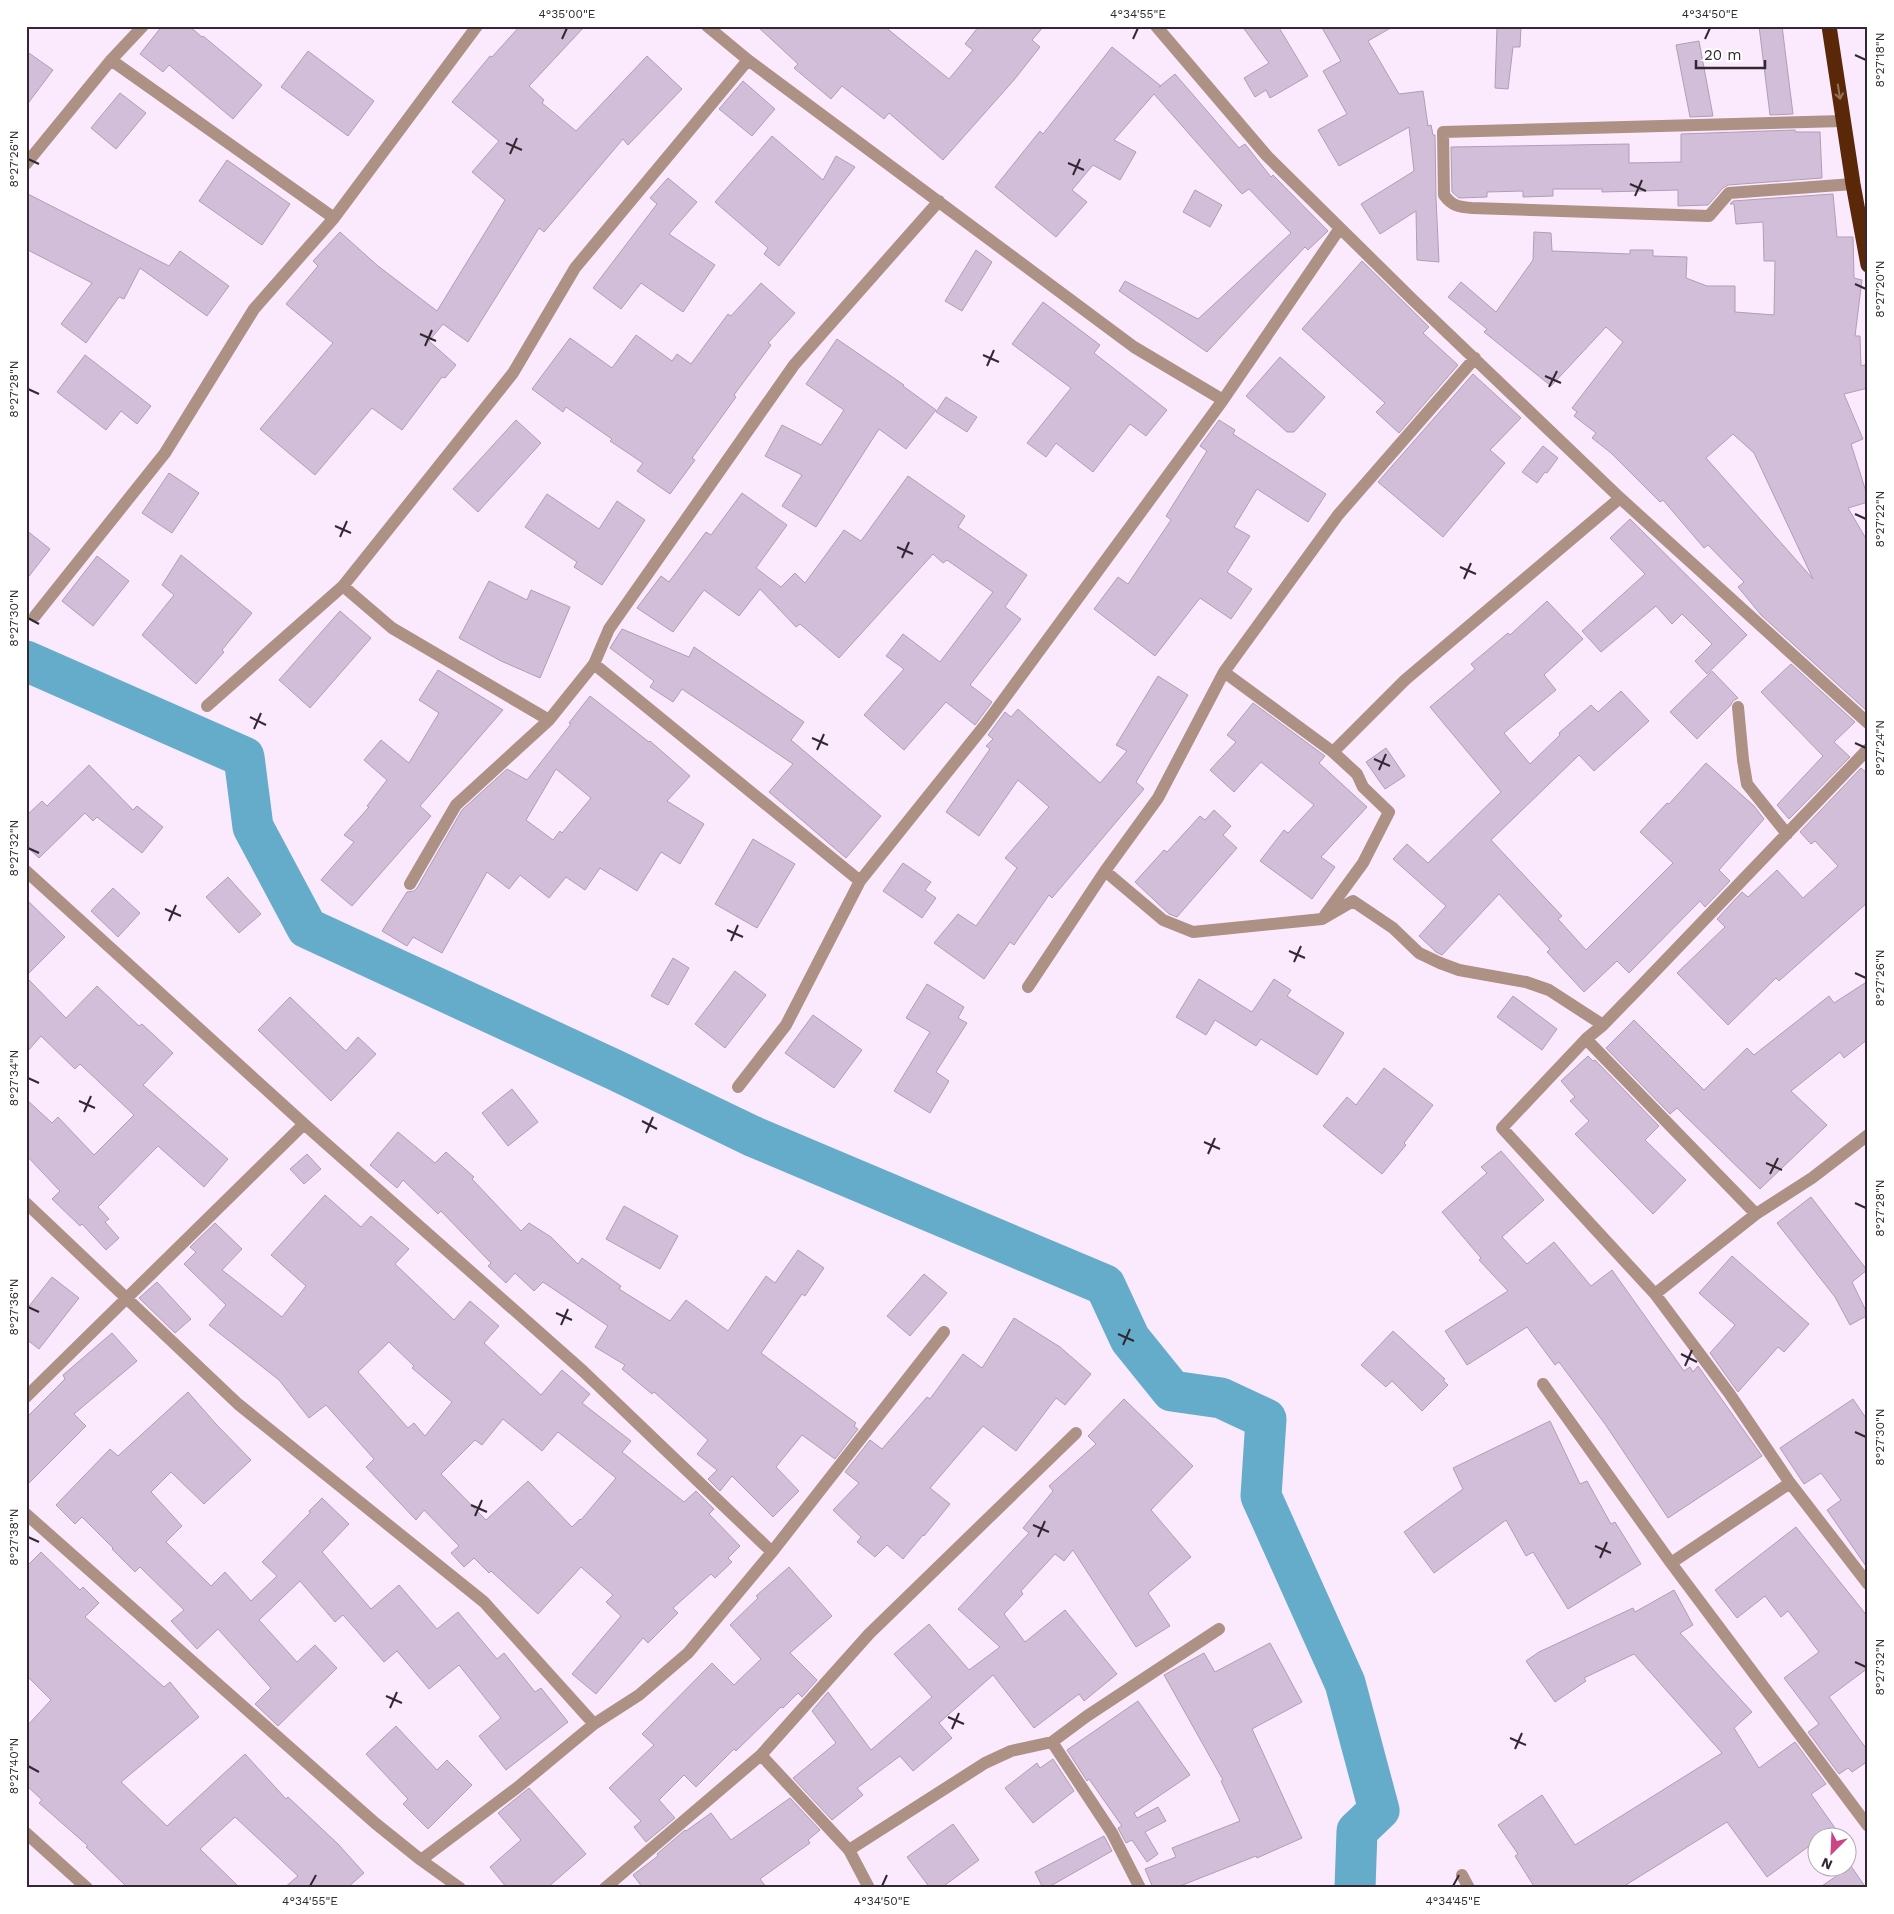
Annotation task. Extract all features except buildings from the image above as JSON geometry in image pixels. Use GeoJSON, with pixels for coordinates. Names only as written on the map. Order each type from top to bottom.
{"type":"FeatureCollection","features":[{"type":"Feature","properties":{"kind":"highway"},"geometry":{"type":"LineString","coordinates":[[1829,26],[1853,184],[1868,265]]}},
{"type":"Feature","properties":{"kind":"street"},"geometry":{"type":"LineString","coordinates":[[26,164],[111,60],[143,26]]}},
{"type":"Feature","properties":{"kind":"street"},"geometry":{"type":"LineString","coordinates":[[34,616],[165,453],[254,309],[334,218],[476,26]]}},
{"type":"Feature","properties":{"kind":"street"},"geometry":{"type":"LineString","coordinates":[[707,26],[748,60],[1134,347],[1223,400]]}},
{"type":"Feature","properties":{"kind":"street"},"geometry":{"type":"LineString","coordinates":[[1156,26],[1267,156],[1412,299],[1620,498],[1868,723]]}},
{"type":"Feature","properties":{"kind":"street"},"geometry":{"type":"LineString","coordinates":[[111,60],[334,218]]}},
{"type":"Feature","properties":{"kind":"street"},"geometry":{"type":"LineString","coordinates":[[207,706],[343,586],[513,374],[575,268],[748,60]]}},
{"type":"Feature","properties":{"kind":"street"},"geometry":{"type":"LineString","coordinates":[[1843,121],[1443,132],[1444,195],[1450,203],[1472,208],[1709,216],[1729,193],[1853,184]]}},
{"type":"Feature","properties":{"kind":"street"},"geometry":{"type":"LineString","coordinates":[[410,884],[456,805],[549,720],[594,664],[609,628],[794,365],[939,201]]}},
{"type":"Feature","properties":{"kind":"street"},"geometry":{"type":"LineString","coordinates":[[738,1086],[786,1025],[860,881],[985,725],[1223,400],[1340,228]]}},
{"type":"Feature","properties":{"kind":"street"},"geometry":{"type":"LineString","coordinates":[[1028,987],[1105,872],[1158,798],[1224,672],[1338,515],[1475,358]]}},
{"type":"Feature","properties":{"kind":"street"},"geometry":{"type":"LineString","coordinates":[[1333,752],[1406,680],[1620,498]]}},
{"type":"Feature","properties":{"kind":"street"},"geometry":{"type":"LineString","coordinates":[[343,586],[392,628],[549,720]]}},
{"type":"Feature","properties":{"kind":"street"},"geometry":{"type":"LineString","coordinates":[[594,664],[860,881]]}},
{"type":"Feature","properties":{"kind":"street"},"geometry":{"type":"LineString","coordinates":[[1224,672],[1333,752],[1357,774],[1363,787],[1389,812],[1363,863],[1322,919]]}},
{"type":"Feature","properties":{"kind":"street"},"geometry":{"type":"LineString","coordinates":[[1738,707],[1743,760],[1748,784],[1787,834]]}},
{"type":"Feature","properties":{"kind":"street"},"geometry":{"type":"LineString","coordinates":[[1868,749],[1603,1026],[1586,1039],[1502,1128],[1655,1294],[1729,1393],[1790,1483],[1868,1584]]}},
{"type":"Feature","properties":{"kind":"street"},"geometry":{"type":"LineString","coordinates":[[26,871],[304,1124],[583,1371],[772,1552]]}},
{"type":"Feature","properties":{"kind":"street"},"geometry":{"type":"LineString","coordinates":[[1105,872],[1163,920],[1193,932],[1322,919],[1353,901],[1393,928],[1419,953],[1440,964],[1459,970],[1483,973],[1533,984],[1548,990],[1603,1026]]}},
{"type":"Feature","properties":{"kind":"street"},"geometry":{"type":"LineString","coordinates":[[1586,1039],[1756,1214]]}},
{"type":"Feature","properties":{"kind":"street"},"geometry":{"type":"LineString","coordinates":[[26,1397],[304,1124]]}},
{"type":"Feature","properties":{"kind":"street"},"geometry":{"type":"LineString","coordinates":[[1655,1294],[1756,1214],[1812,1178],[1868,1135]]}},
{"type":"Feature","properties":{"kind":"street"},"geometry":{"type":"LineString","coordinates":[[26,1203],[238,1404],[484,1602],[594,1724]]}},
{"type":"Feature","properties":{"kind":"street"},"geometry":{"type":"LineString","coordinates":[[421,1860],[518,1787],[594,1724],[639,1695],[688,1653],[772,1552],[944,1332]]}},
{"type":"Feature","properties":{"kind":"street"},"geometry":{"type":"LineString","coordinates":[[1543,1384],[1670,1563],[1868,1826]]}},
{"type":"Feature","properties":{"kind":"street"},"geometry":{"type":"LineString","coordinates":[[605,1888],[761,1755],[869,1634],[1076,1433]]}},
{"type":"Feature","properties":{"kind":"street"},"geometry":{"type":"LineString","coordinates":[[1670,1563],[1790,1483]]}},
{"type":"Feature","properties":{"kind":"street"},"geometry":{"type":"LineString","coordinates":[[26,1514],[375,1823],[460,1888]]}},
{"type":"Feature","properties":{"kind":"street"},"geometry":{"type":"LineString","coordinates":[[849,1850],[985,1763],[1010,1751],[1052,1742],[1087,1716],[1219,1629]]}},
{"type":"Feature","properties":{"kind":"street"},"geometry":{"type":"LineString","coordinates":[[1052,1742],[1112,1833],[1140,1888]]}},
{"type":"Feature","properties":{"kind":"street"},"geometry":{"type":"LineString","coordinates":[[761,1755],[849,1850],[869,1888]]}},
{"type":"Feature","properties":{"kind":"street"},"geometry":{"type":"LineString","coordinates":[[26,1833],[87,1888]]}},
{"type":"Feature","properties":{"kind":"street"},"geometry":{"type":"LineString","coordinates":[[1462,1875],[1469,1888]]}},
{"type":"Feature","properties":{"kind":"waterway"},"geometry":{"type":"LineString","coordinates":[[26,661],[244,757],[253,827],[307,928],[615,1070],[752,1136],[1105,1285],[1130,1339],[1172,1391],[1221,1398],[1266,1419],[1261,1496],[1345,1683],[1379,1810],[1357,1831],[1355,1888]]}}]}
